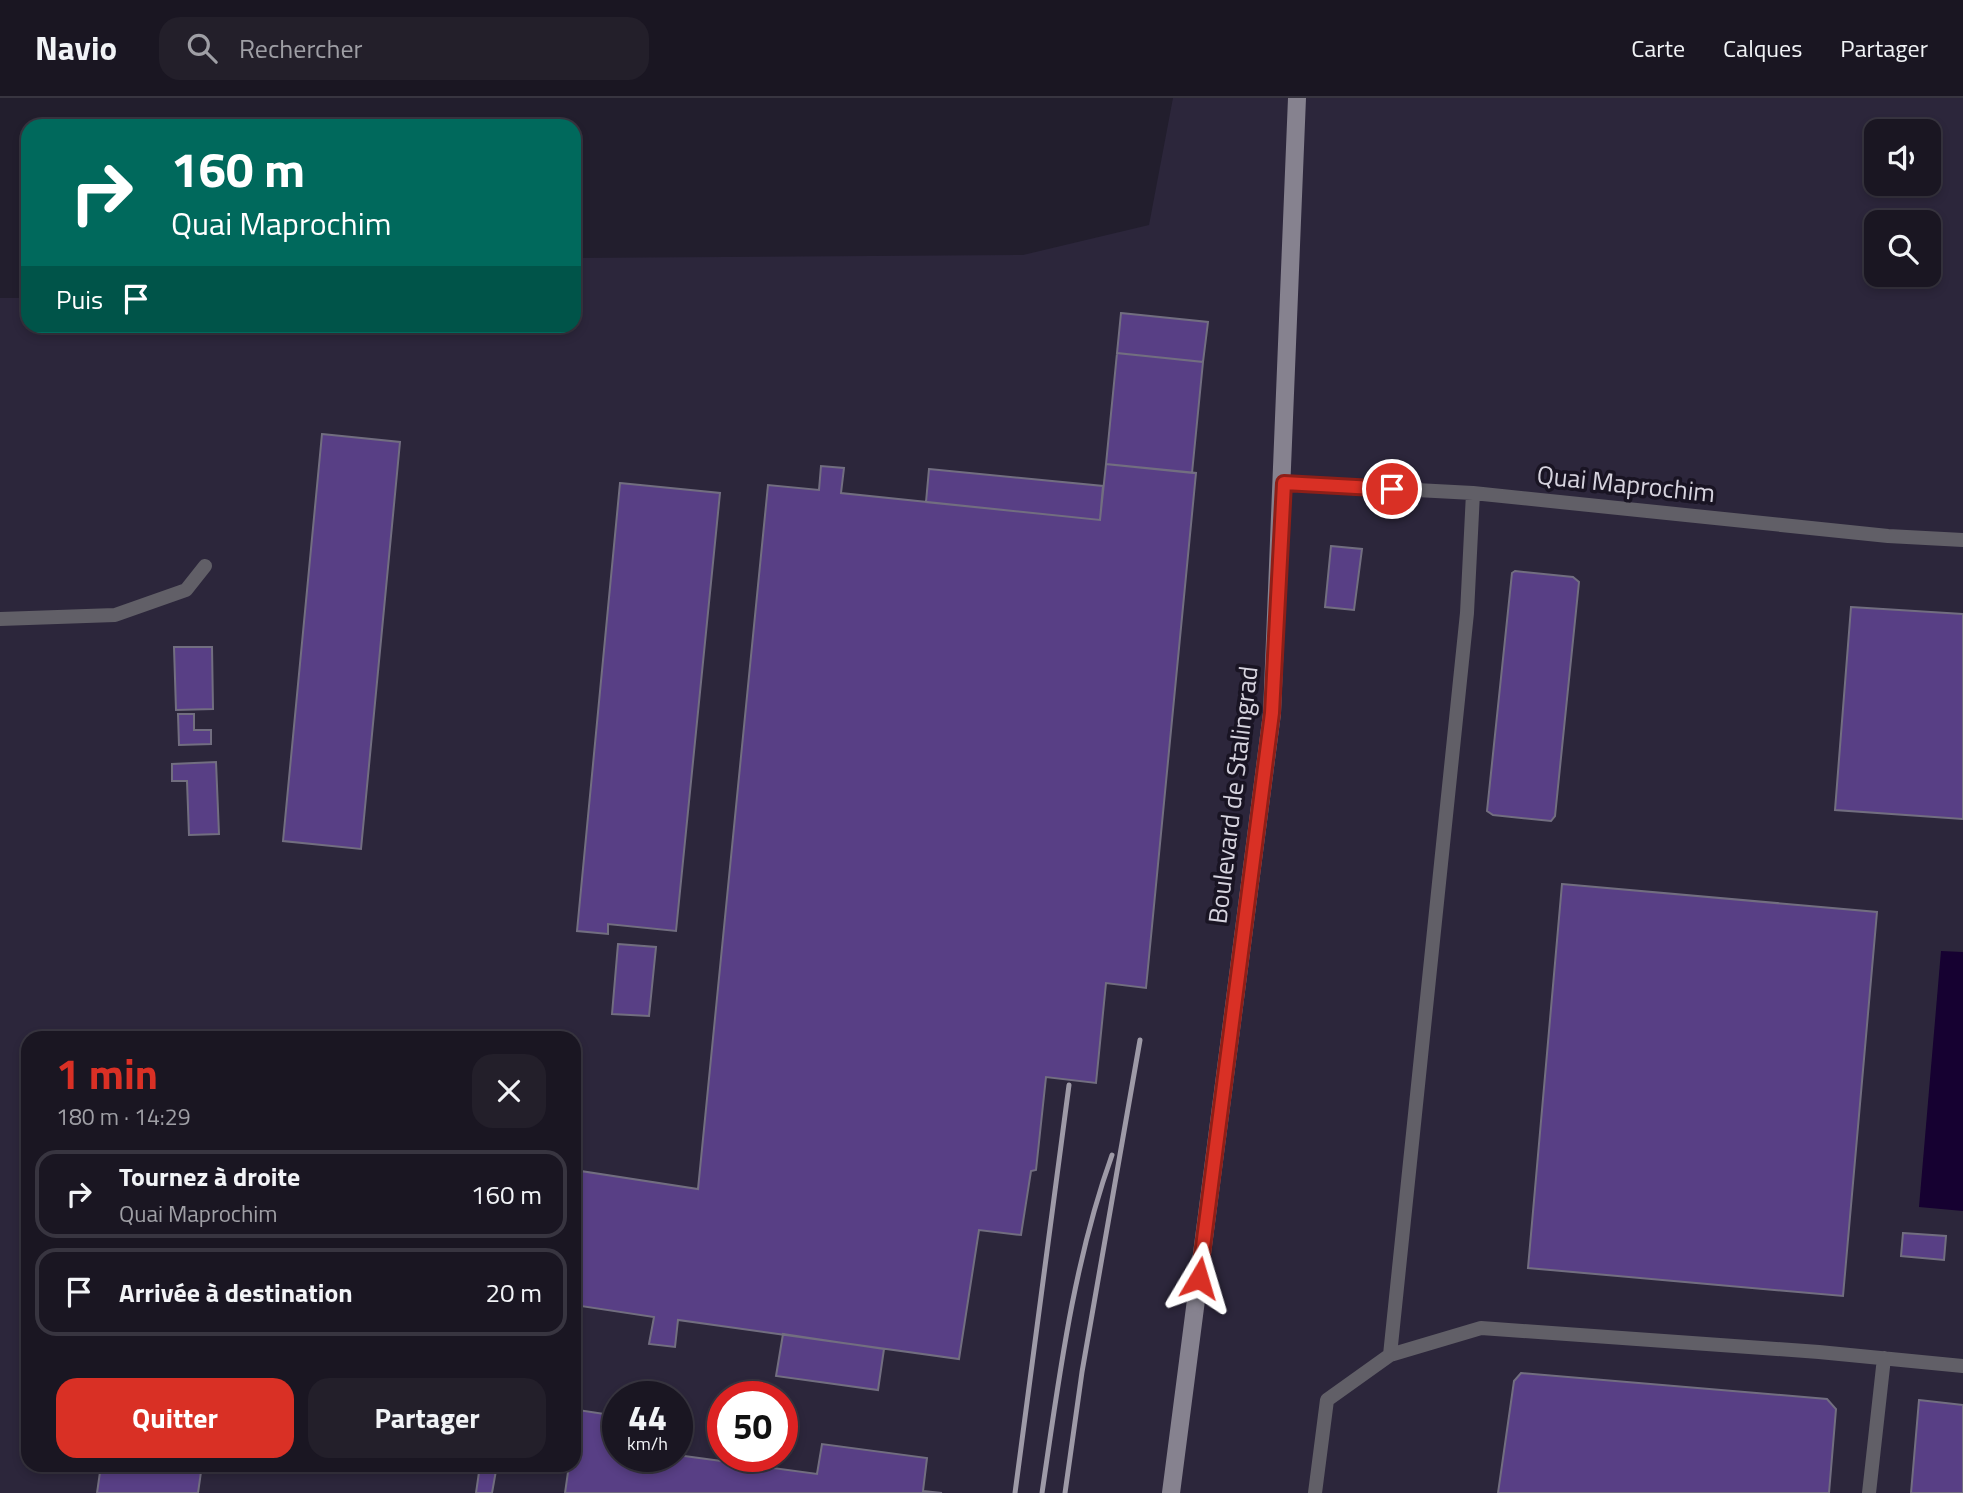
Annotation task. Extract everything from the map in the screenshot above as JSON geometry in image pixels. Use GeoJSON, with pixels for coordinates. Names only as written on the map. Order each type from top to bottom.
{"type":"FeatureCollection","features":[{"type":"Feature","properties":{"kind":"main road","name":"Boulevard de Stalingrad"},"geometry":{"type":"LineString","coordinates":[[1171,1493],[1272,713],[1284,483],[1297,98]]}},
{"type":"Feature","properties":{"kind":"lane","name":"Quai Maprochim"},"geometry":{"type":"LineString","coordinates":[[1284,483],[1473,493],[1888,536],[1963,540]]}},
{"type":"Feature","properties":{"kind":"lane"},"geometry":{"type":"LineString","coordinates":[[1390,1355],[1467,613],[1473,493]]}},
{"type":"Feature","properties":{"kind":"lane"},"geometry":{"type":"LineString","coordinates":[[0,619],[115,615],[186,590],[205,566]]}},
{"type":"Feature","properties":{"kind":"lane"},"geometry":{"type":"LineString","coordinates":[[1315,1493],[1327,1400],[1390,1355],[1481,1328],[1963,1366]]}},
{"type":"Feature","properties":{"kind":"lane"},"geometry":{"type":"LineString","coordinates":[[1870,1493],[1884,1358]]}},
{"type":"Feature","properties":{"kind":"shaded area"},"geometry":{"type":"Polygon","coordinates":[[[1173,98],[1963,98],[1963,1493],[0,1493],[0,298],[21,298],[21,333],[581,333],[581,258],[1023,255],[1149,225],[1173,98]]]}},
{"type":"Feature","properties":{"kind":"shaded area"},"geometry":{"type":"Polygon","coordinates":[[[1941,951],[1963,952],[1963,1211],[1919,1207],[1941,951]]]}},
{"type":"Feature","properties":{"kind":"building"},"geometry":{"type":"Polygon","coordinates":[[[1121,313],[1208,322],[1203,362],[1117,353],[1121,313]]]}},
{"type":"Feature","properties":{"kind":"building"},"geometry":{"type":"Polygon","coordinates":[[[1117,353],[1203,362],[1192,473],[1106,464],[1117,353]]]}},
{"type":"Feature","properties":{"kind":"building"},"geometry":{"type":"Polygon","coordinates":[[[322,434],[400,442],[361,849],[283,841],[322,434]]]}},
{"type":"Feature","properties":{"kind":"building"},"geometry":{"type":"Polygon","coordinates":[[[1106,464],[1196,473],[1146,988],[1106,983],[1096,1083],[1046,1077],[1036,1170],[1031,1171],[1021,1235],[979,1230],[959,1359],[678,1320],[675,1347],[649,1344],[654,1317],[581,1306],[581,1171],[698,1189],[768,485],[819,490],[821,466],[844,468],[841,493],[1100,520],[1106,464]]]}},
{"type":"Feature","properties":{"kind":"building"},"geometry":{"type":"Polygon","coordinates":[[[929,469],[1103,486],[1100,520],[926,502],[929,469]]]}},
{"type":"Feature","properties":{"kind":"building"},"geometry":{"type":"Polygon","coordinates":[[[620,483],[720,493],[676,931],[608,924],[608,934],[577,931],[620,483]]]}},
{"type":"Feature","properties":{"kind":"building"},"geometry":{"type":"Polygon","coordinates":[[[1331,546],[1362,549],[1354,610],[1325,607],[1331,546]]]}},
{"type":"Feature","properties":{"kind":"building"},"geometry":{"type":"Polygon","coordinates":[[[1515,571],[1573,577],[1579,582],[1555,816],[1551,821],[1493,815],[1487,811],[1512,573],[1515,571]]]}},
{"type":"Feature","properties":{"kind":"building"},"geometry":{"type":"Polygon","coordinates":[[[1851,607],[1963,614],[1963,819],[1835,810],[1851,607]]]}},
{"type":"Feature","properties":{"kind":"building"},"geometry":{"type":"Polygon","coordinates":[[[174,647],[212,647],[213,709],[176,710],[174,647]]]}},
{"type":"Feature","properties":{"kind":"building"},"geometry":{"type":"Polygon","coordinates":[[[178,714],[194,714],[194,730],[211,730],[211,744],[179,745],[178,714]]]}},
{"type":"Feature","properties":{"kind":"building"},"geometry":{"type":"Polygon","coordinates":[[[216,762],[219,834],[189,835],[187,781],[172,781],[172,764],[216,762]]]}},
{"type":"Feature","properties":{"kind":"building"},"geometry":{"type":"Polygon","coordinates":[[[1562,884],[1877,912],[1843,1296],[1528,1268],[1562,884]]]}},
{"type":"Feature","properties":{"kind":"building"},"geometry":{"type":"Polygon","coordinates":[[[618,944],[656,947],[649,1016],[612,1014],[618,944]]]}},
{"type":"Feature","properties":{"kind":"building"},"geometry":{"type":"Polygon","coordinates":[[[1903,1233],[1946,1236],[1944,1260],[1901,1256],[1903,1233]]]}},
{"type":"Feature","properties":{"kind":"building"},"geometry":{"type":"Polygon","coordinates":[[[783,1334],[884,1349],[878,1390],[776,1376],[783,1334]]]}},
{"type":"Feature","properties":{"kind":"building"},"geometry":{"type":"Polygon","coordinates":[[[1521,1373],[1827,1399],[1836,1409],[1829,1493],[1498,1493],[1514,1381],[1521,1373]]]}},
{"type":"Feature","properties":{"kind":"building"},"geometry":{"type":"Polygon","coordinates":[[[1919,1400],[1963,1405],[1963,1493],[1911,1493],[1919,1400]]]}},
{"type":"Feature","properties":{"kind":"building"},"geometry":{"type":"Polygon","coordinates":[[[581,1410],[602,1414],[602,1472],[693,1472],[693,1457],[707,1459],[707,1472],[798,1471],[817,1474],[822,1444],[927,1458],[923,1491],[942,1493],[565,1493],[568,1472],[581,1472],[581,1410]]]}},
{"type":"Feature","properties":{"kind":"building"},"geometry":{"type":"Polygon","coordinates":[[[100,1472],[201,1472],[198,1493],[97,1493],[100,1472]]]}},
{"type":"Feature","properties":{"kind":"building"},"geometry":{"type":"Polygon","coordinates":[[[479,1472],[496,1472],[492,1493],[476,1493],[479,1472]]]}},
{"type":"Feature","properties":{"kind":"railway"},"geometry":{"type":"LineString","coordinates":[[1065,1493],[1082,1372],[1140,1040]]}},
{"type":"Feature","properties":{"kind":"railway"},"geometry":{"type":"LineString","coordinates":[[1015,1493],[1069,1085]]}},
{"type":"Feature","properties":{"kind":"railway"},"geometry":{"type":"LineString","coordinates":[[1042,1493],[1061,1364],[1077,1280],[1098,1196],[1112,1155]]}},
{"type":"Feature","properties":{"kind":"route"},"geometry":{"type":"LineString","coordinates":[[1199,1278],[1272,713],[1284,483],[1392,489]]}}]}
